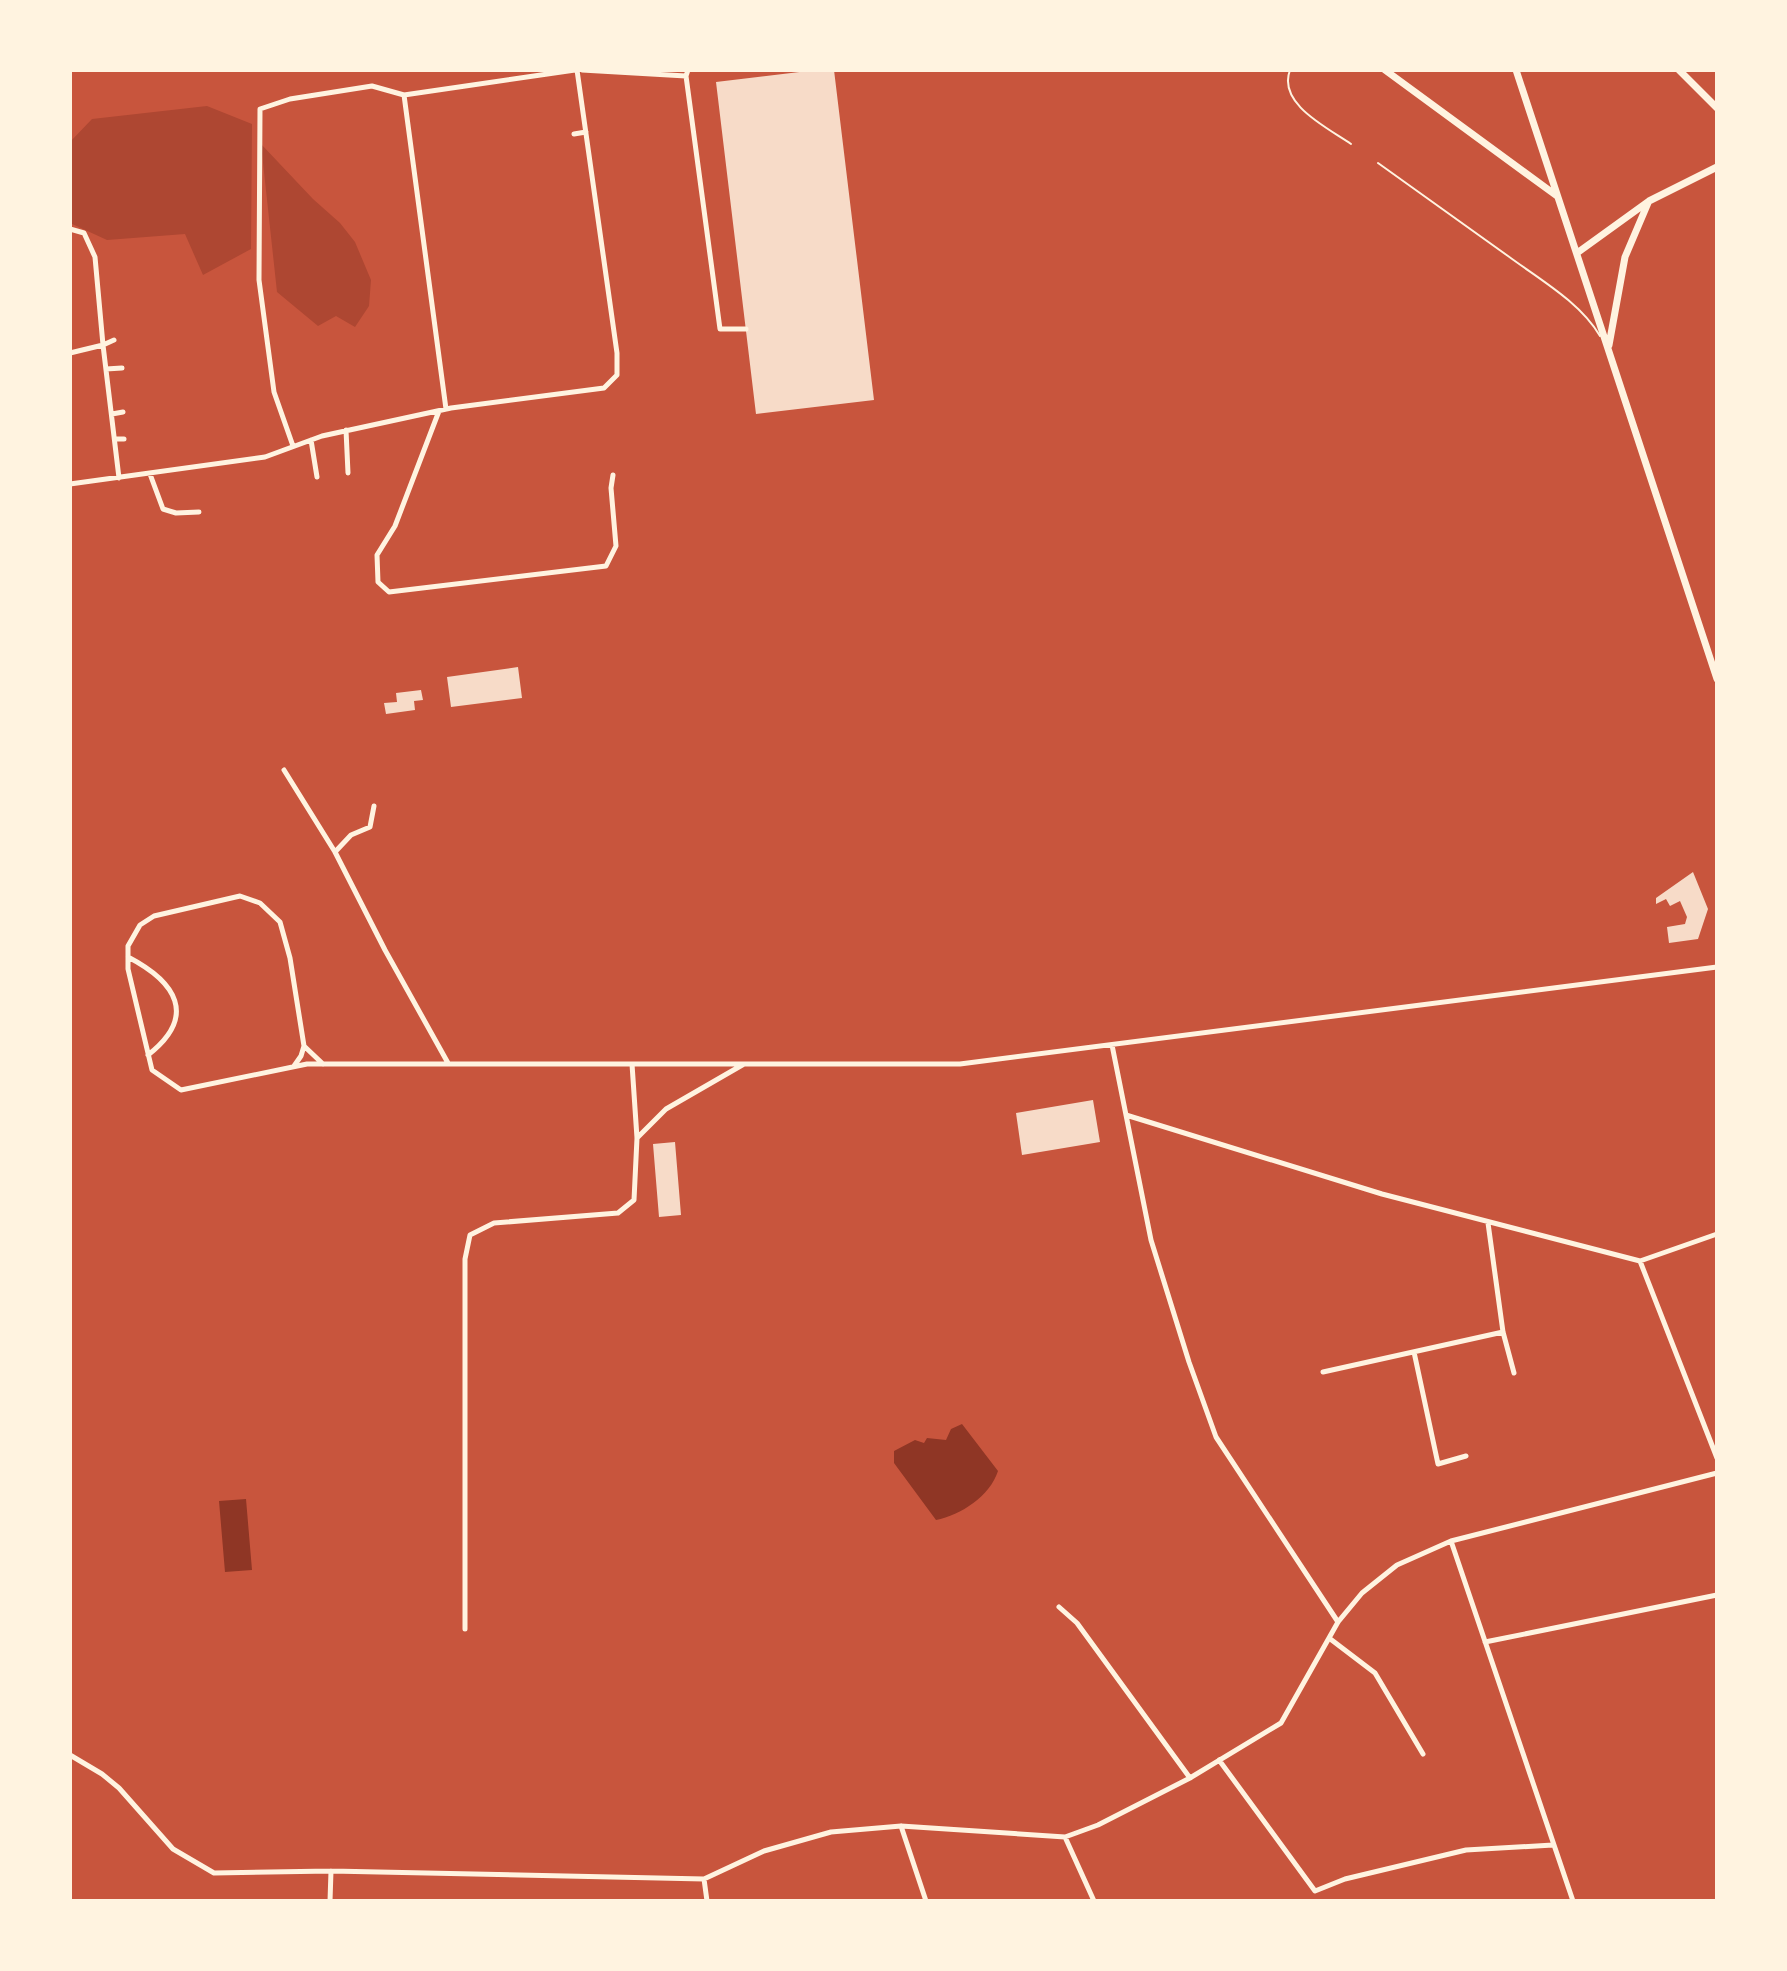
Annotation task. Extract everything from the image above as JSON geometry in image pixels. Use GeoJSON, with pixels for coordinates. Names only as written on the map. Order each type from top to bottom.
{"type":"FeatureCollection","features":[{"type":"Feature","properties":{"kind":"main road"},"geometry":{"type":"LineString","coordinates":[[1385,70],[1558,197]]}},
{"type":"Feature","properties":{"kind":"main road"},"geometry":{"type":"LineString","coordinates":[[1516,70],[1717,679]]}},
{"type":"Feature","properties":{"kind":"main road"},"geometry":{"type":"LineString","coordinates":[[1679,70],[1717,108]]}},
{"type":"Feature","properties":{"kind":"main road"},"geometry":{"type":"LineString","coordinates":[[1577,253],[1649,201],[1714,170],[1717,159]]}},
{"type":"Feature","properties":{"kind":"main road"},"geometry":{"type":"LineString","coordinates":[[1608,349],[1625,257],[1649,201]]}},
{"type":"Feature","properties":{"kind":"street"},"geometry":{"type":"LineString","coordinates":[[70,484],[265,457],[346,430],[443,410],[604,388],[617,375],[617,353],[578,70]]}},
{"type":"Feature","properties":{"kind":"street"},"geometry":{"type":"LineString","coordinates":[[293,446],[274,392],[259,280],[260,109],[290,99],[372,86],[404,95],[578,70],[687,73],[720,329],[746,329]]}},
{"type":"Feature","properties":{"kind":"street"},"geometry":{"type":"LineString","coordinates":[[404,95],[443,410],[395,526],[377,555],[378,582],[389,592],[606,566],[616,546],[611,488],[613,475]]}},
{"type":"Feature","properties":{"kind":"street"},"geometry":{"type":"LineString","coordinates":[[574,134],[586,132]]}},
{"type":"Feature","properties":{"kind":"street"},"geometry":{"type":"LineString","coordinates":[[70,229],[84,233],[95,257],[119,478]]}},
{"type":"Feature","properties":{"kind":"street"},"geometry":{"type":"LineString","coordinates":[[70,353],[114,340]]}},
{"type":"Feature","properties":{"kind":"street"},"geometry":{"type":"LineString","coordinates":[[106,369],[122,368]]}},
{"type":"Feature","properties":{"kind":"street"},"geometry":{"type":"LineString","coordinates":[[112,414],[123,412]]}},
{"type":"Feature","properties":{"kind":"street"},"geometry":{"type":"LineString","coordinates":[[346,430],[348,473]]}},
{"type":"Feature","properties":{"kind":"street"},"geometry":{"type":"LineString","coordinates":[[115,439],[124,439]]}},
{"type":"Feature","properties":{"kind":"street"},"geometry":{"type":"LineString","coordinates":[[311,440],[317,477]]}},
{"type":"Feature","properties":{"kind":"street"},"geometry":{"type":"LineString","coordinates":[[150,474],[163,509],[176,513],[199,512]]}},
{"type":"Feature","properties":{"kind":"street"},"geometry":{"type":"LineString","coordinates":[[284,770],[335,852],[448,1064]]}},
{"type":"Feature","properties":{"kind":"street"},"geometry":{"type":"LineString","coordinates":[[335,852],[351,835],[370,827],[374,806]]}},
{"type":"Feature","properties":{"kind":"street"},"geometry":{"type":"LineString","coordinates":[[293,1067],[304,1046],[290,958],[280,922],[260,903],[240,896],[154,916],[140,925],[128,946],[128,969],[148,1055],[152,1070],[181,1090],[293,1067],[323,1064],[960,1064],[1717,967]]}},
{"type":"Feature","properties":{"kind":"street"},"geometry":{"type":"LineString","coordinates":[[128,957],[151,969],[168,985],[176,1002],[176,1018],[170,1035],[148,1055]]}},
{"type":"Feature","properties":{"kind":"street"},"geometry":{"type":"LineString","coordinates":[[1112,1045],[1151,1240],[1216,1437],[1338,1622]]}},
{"type":"Feature","properties":{"kind":"street"},"geometry":{"type":"LineString","coordinates":[[304,1046],[323,1064]]}},
{"type":"Feature","properties":{"kind":"street"},"geometry":{"type":"LineString","coordinates":[[465,1629],[465,1259],[470,1235],[494,1223],[618,1213],[634,1200],[637,1138],[632,1064]]}},
{"type":"Feature","properties":{"kind":"street"},"geometry":{"type":"LineString","coordinates":[[637,1138],[666,1109],[745,1064]]}},
{"type":"Feature","properties":{"kind":"street"},"geometry":{"type":"LineString","coordinates":[[1126,1115],[1382,1194],[1640,1261],[1717,1234]]}},
{"type":"Feature","properties":{"kind":"street"},"geometry":{"type":"LineString","coordinates":[[1488,1223],[1503,1332],[1514,1373]]}},
{"type":"Feature","properties":{"kind":"street"},"geometry":{"type":"LineString","coordinates":[[1640,1261],[1717,1458]]}},
{"type":"Feature","properties":{"kind":"street"},"geometry":{"type":"LineString","coordinates":[[1323,1372],[1503,1332]]}},
{"type":"Feature","properties":{"kind":"street"},"geometry":{"type":"LineString","coordinates":[[1414,1352],[1438,1464],[1466,1456]]}},
{"type":"Feature","properties":{"kind":"street"},"geometry":{"type":"LineString","coordinates":[[70,1755],[112,1782],[173,1849],[214,1873],[331,1871],[704,1879],[764,1851],[831,1832],[901,1826],[1065,1837],[1098,1825],[1190,1778],[1281,1723],[1338,1622],[1362,1593],[1397,1565],[1451,1541],[1717,1473]]}},
{"type":"Feature","properties":{"kind":"street"},"geometry":{"type":"LineString","coordinates":[[1451,1541],[1573,1901]]}},
{"type":"Feature","properties":{"kind":"street"},"geometry":{"type":"LineString","coordinates":[[1485,1642],[1717,1595]]}},
{"type":"Feature","properties":{"kind":"street"},"geometry":{"type":"LineString","coordinates":[[1059,1607],[1077,1623],[1190,1778]]}},
{"type":"Feature","properties":{"kind":"street"},"geometry":{"type":"LineString","coordinates":[[1329,1638],[1375,1673],[1423,1754]]}},
{"type":"Feature","properties":{"kind":"street"},"geometry":{"type":"LineString","coordinates":[[1219,1760],[1315,1891],[1317,1901]]}},
{"type":"Feature","properties":{"kind":"street"},"geometry":{"type":"LineString","coordinates":[[901,1826],[926,1901]]}},
{"type":"Feature","properties":{"kind":"street"},"geometry":{"type":"LineString","coordinates":[[1065,1837],[1094,1901]]}},
{"type":"Feature","properties":{"kind":"street"},"geometry":{"type":"LineString","coordinates":[[1315,1891],[1345,1879],[1466,1850],[1553,1845]]}},
{"type":"Feature","properties":{"kind":"street"},"geometry":{"type":"LineString","coordinates":[[330,1901],[331,1871]]}},
{"type":"Feature","properties":{"kind":"street"},"geometry":{"type":"LineString","coordinates":[[704,1879],[707,1901]]}},
{"type":"Feature","properties":{"kind":"lane"},"geometry":{"type":"LineString","coordinates":[[1290,70],[1286,79],[1289,94],[1303,110],[1351,144]]}},
{"type":"Feature","properties":{"kind":"lane"},"geometry":{"type":"LineString","coordinates":[[1378,163],[1579,310],[1593,323],[1608,349]]}},
{"type":"Feature","properties":{"kind":"shaded area"},"geometry":{"type":"Polygon","coordinates":[[[207,106],[252,124],[251,249],[203,275],[185,234],[107,240],[70,223],[70,142],[92,119],[207,106]]]}},
{"type":"Feature","properties":{"kind":"shaded area"},"geometry":{"type":"Polygon","coordinates":[[[261,144],[355,242],[371,280],[369,306],[355,327],[336,316],[318,326],[277,292],[261,144]]]}},
{"type":"Feature","properties":{"kind":"shaded area"},"geometry":{"type":"Polygon","coordinates":[[[962,1424],[998,1471],[988,1488],[973,1503],[955,1514],[936,1520],[894,1463],[894,1451],[915,1440],[924,1443],[927,1438],[946,1440],[951,1429],[962,1424]]]}},
{"type":"Feature","properties":{"kind":"shaded area"},"geometry":{"type":"Polygon","coordinates":[[[246,1499],[252,1570],[225,1572],[219,1501],[246,1499]]]}},
{"type":"Feature","properties":{"kind":"building"},"geometry":{"type":"Polygon","coordinates":[[[834,70],[874,400],[756,414],[716,82],[834,70]]]}},
{"type":"Feature","properties":{"kind":"building"},"geometry":{"type":"Polygon","coordinates":[[[518,667],[522,698],[451,707],[447,677],[518,667]]]}},
{"type":"Feature","properties":{"kind":"building"},"geometry":{"type":"Polygon","coordinates":[[[421,690],[423,700],[414,701],[415,710],[386,714],[384,703],[397,702],[396,693],[421,690]]]}},
{"type":"Feature","properties":{"kind":"building"},"geometry":{"type":"Polygon","coordinates":[[[1693,872],[1708,909],[1698,939],[1669,943],[1667,927],[1685,924],[1687,917],[1680,901],[1670,906],[1666,899],[1656,904],[1656,898],[1693,872]]]}},
{"type":"Feature","properties":{"kind":"building"},"geometry":{"type":"Polygon","coordinates":[[[1093,1100],[1100,1142],[1022,1155],[1016,1113],[1093,1100]]]}},
{"type":"Feature","properties":{"kind":"building"},"geometry":{"type":"Polygon","coordinates":[[[675,1142],[681,1215],[659,1217],[653,1144],[675,1142]]]}}]}
